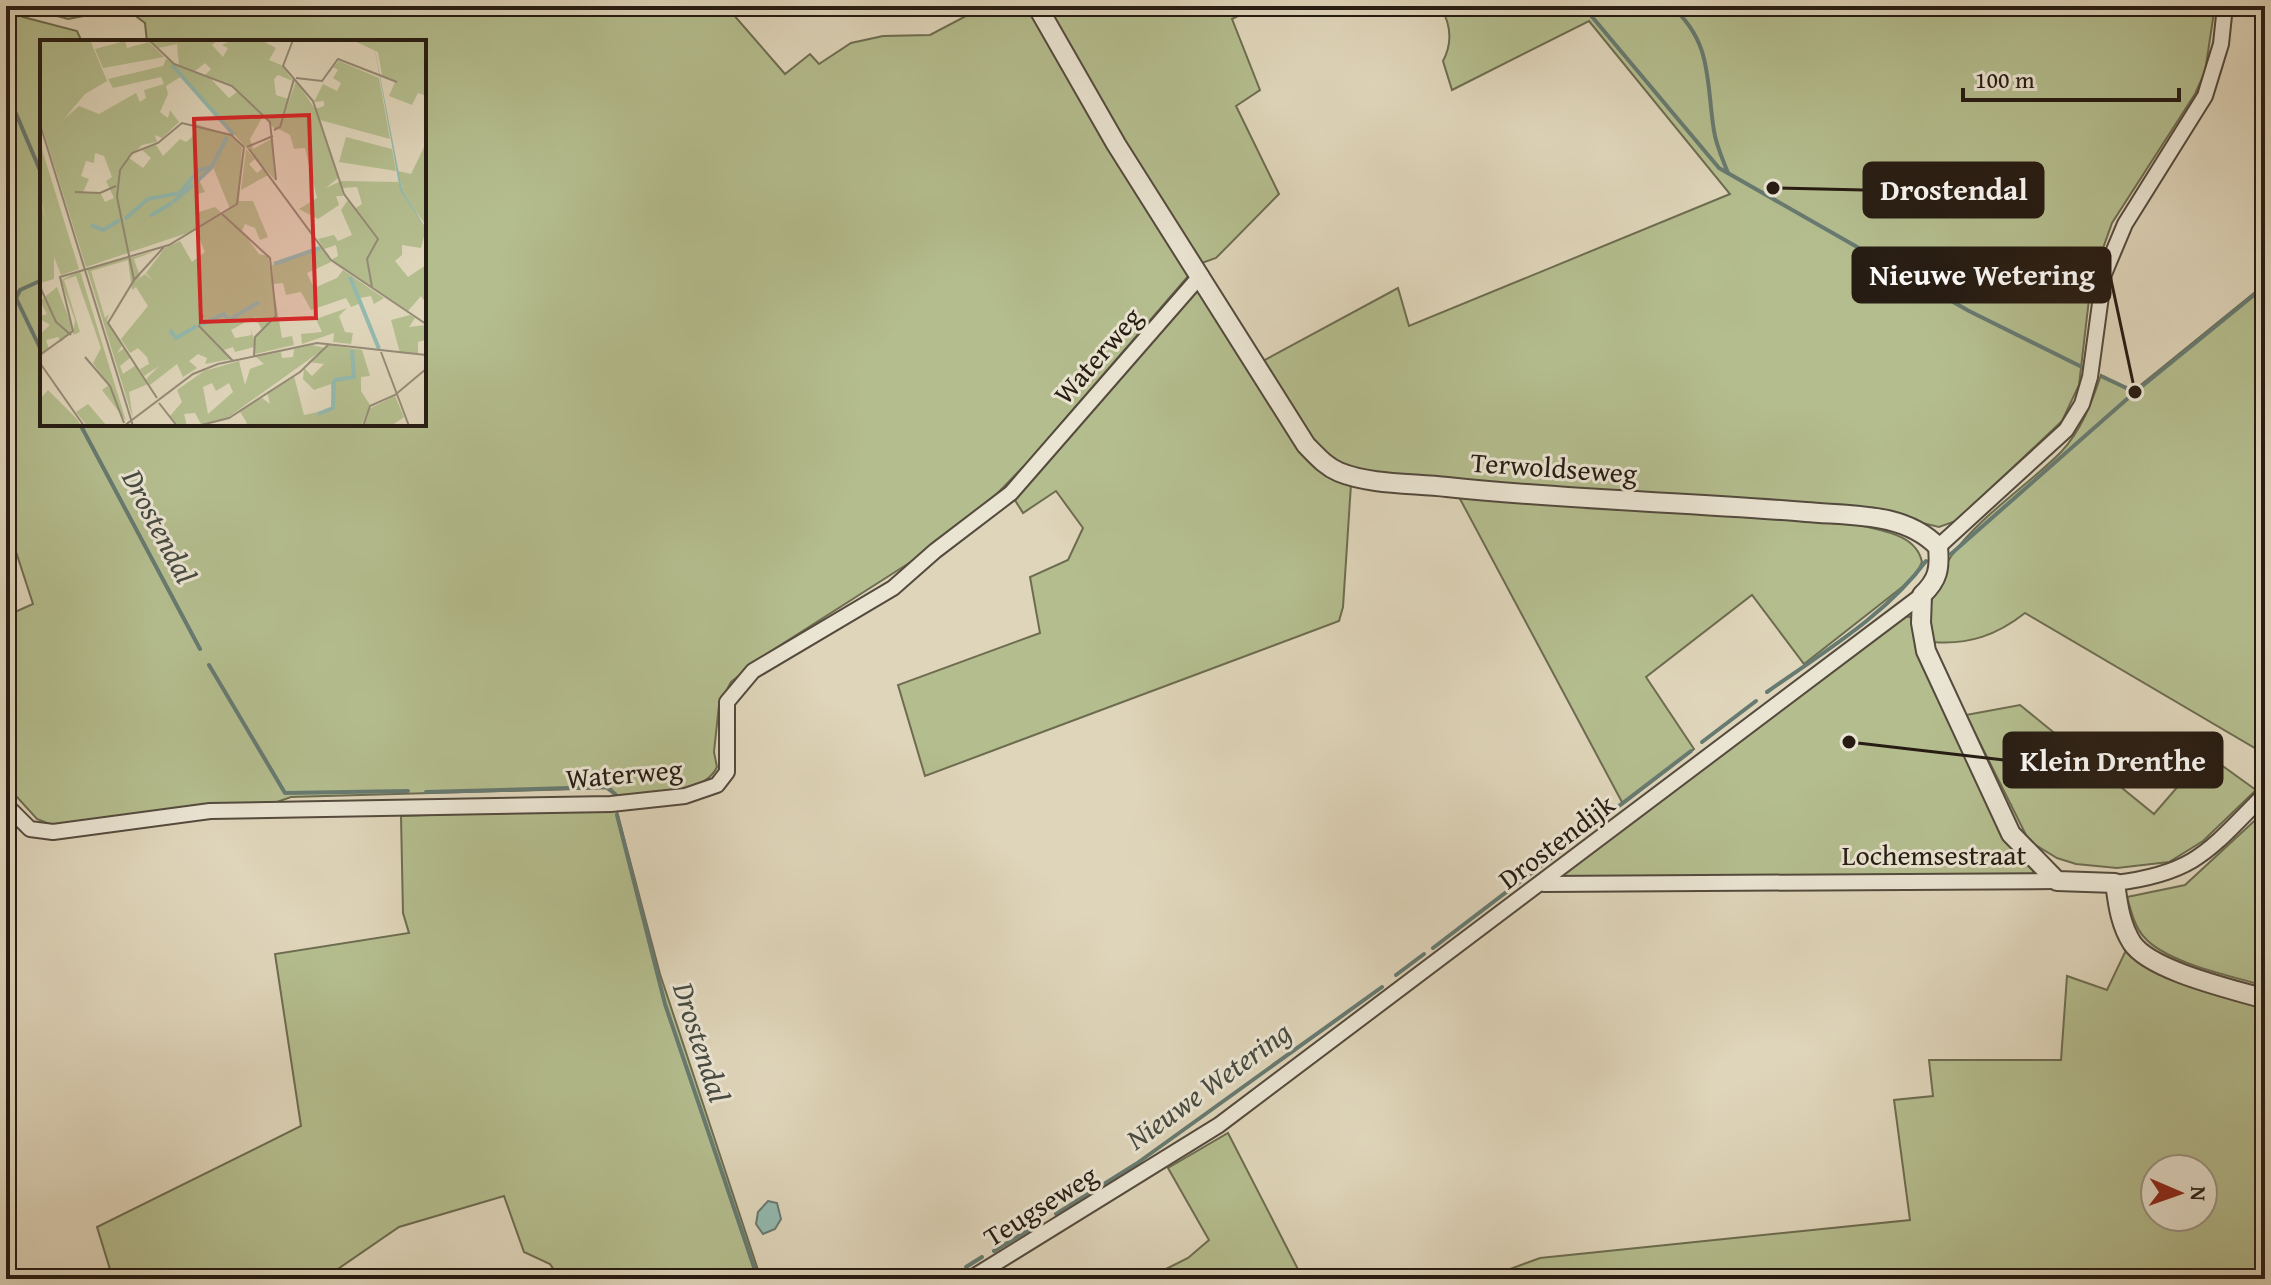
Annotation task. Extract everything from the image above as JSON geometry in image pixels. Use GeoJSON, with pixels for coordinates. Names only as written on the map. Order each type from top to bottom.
{"type":"FeatureCollection","features":[{"type":"Feature","properties":{"kind":"street","name":"Terwoldseweg"},"geometry":{"type":"LineString","coordinates":[[1037,6],[1116,144],[1306,445],[1336,471],[1373,479],[1539,497],[1705,503],[1873,518],[1913,528],[1938,554]]}},
{"type":"Feature","properties":{"kind":"street"},"geometry":{"type":"LineString","coordinates":[[2057,881],[2011,834],[2000,811],[1926,651],[1921,623],[1922,595],[1935,580],[1938,554],[2066,430],[2082,404],[2090,377],[2104,274],[2125,224],[2205,96],[2221,44],[2225,6]]}},
{"type":"Feature","properties":{"kind":"street","name":"Waterweg"},"geometry":{"type":"LineString","coordinates":[[6,805],[30,829],[53,832],[210,811],[611,804],[702,792],[717,785],[727,772],[727,702],[738,685],[753,671],[893,588],[935,551],[1011,493],[1201,275]]}},
{"type":"Feature","properties":{"kind":"street","name":"Drostendijk"},"geometry":{"type":"LineString","coordinates":[[1219,1125],[1543,884],[1922,595]]}},
{"type":"Feature","properties":{"kind":"street"},"geometry":{"type":"LineString","coordinates":[[2265,794],[2210,849],[2188,865],[2158,878],[2115,883],[2120,917],[2139,952],[2202,979],[2265,999]]}},
{"type":"Feature","properties":{"kind":"street","name":"Lochemsestraat"},"geometry":{"type":"LineString","coordinates":[[1543,884],[2115,883]]}},
{"type":"Feature","properties":{"kind":"street","name":"Teugseweg"},"geometry":{"type":"LineString","coordinates":[[970,1279],[1219,1125]]}},
{"type":"Feature","properties":{"kind":"green space"},"geometry":{"type":"Polygon","coordinates":[[[21,6],[726,6],[785,74],[810,54],[819,64],[851,43],[883,36],[930,35],[985,6],[1031,6],[1190,274],[1027,463],[986,505],[917,558],[765,655],[731,682],[719,705],[714,752],[717,767],[700,784],[673,791],[618,796],[610,788],[291,797],[277,802],[186,808],[52,825],[37,819],[6,785],[6,616],[33,604],[6,521],[6,9],[23,17],[77,31],[81,40],[40,40],[40,426],[426,426],[426,40],[147,40],[145,23],[125,8],[68,19],[21,6]]]}},
{"type":"Feature","properties":{"kind":"green space"},"geometry":{"type":"Polygon","coordinates":[[[1043,6],[1257,6],[1232,19],[1260,90],[1236,106],[1279,194],[1216,258],[1199,264],[1043,6]]]}},
{"type":"Feature","properties":{"kind":"green space"},"geometry":{"type":"Polygon","coordinates":[[[1440,6],[2206,6],[2214,12],[2205,72],[2195,94],[2112,223],[2091,282],[2079,385],[2062,421],[1956,521],[1939,527],[1864,509],[1656,493],[1545,490],[1379,474],[1337,465],[1312,442],[1261,362],[1398,288],[1409,326],[1730,194],[1589,21],[1452,90],[1443,61],[1449,40],[1448,26],[1440,6]]]}},
{"type":"Feature","properties":{"kind":"green space"},"geometry":{"type":"Polygon","coordinates":[[[2265,284],[2265,754],[2025,613],[1982,637],[1959,642],[1933,642],[1930,611],[1937,583],[1950,557],[1992,512],[2068,444],[2085,416],[2101,375],[2132,392],[2265,284]]]}},
{"type":"Feature","properties":{"kind":"green space"},"geometry":{"type":"Polygon","coordinates":[[[1199,287],[1302,447],[1351,484],[1343,607],[1339,621],[925,776],[898,685],[1040,633],[1030,577],[1068,560],[1083,528],[1056,491],[1023,513],[1013,497],[1199,287]]]}},
{"type":"Feature","properties":{"kind":"green space"},"geometry":{"type":"Polygon","coordinates":[[[1459,497],[1859,525],[1897,535],[1913,545],[1922,562],[1916,575],[1906,584],[1804,664],[1752,595],[1646,677],[1694,749],[1623,804],[1459,497]]]}},
{"type":"Feature","properties":{"kind":"green space"},"geometry":{"type":"Polygon","coordinates":[[[1906,616],[1913,618],[2035,866],[2032,874],[1557,877],[1906,616]]]}},
{"type":"Feature","properties":{"kind":"green space"},"geometry":{"type":"Polygon","coordinates":[[[2020,705],[2154,814],[2206,754],[2256,790],[2203,841],[2169,862],[2117,868],[2076,864],[2057,858],[2029,841],[1966,715],[2020,705]]]}},
{"type":"Feature","properties":{"kind":"green space"},"geometry":{"type":"Polygon","coordinates":[[[616,808],[660,974],[761,1279],[560,1279],[550,1264],[524,1252],[504,1196],[399,1227],[338,1269],[341,1279],[113,1279],[97,1227],[301,1126],[275,954],[409,933],[403,913],[401,816],[616,808]]]}},
{"type":"Feature","properties":{"kind":"green space"},"geometry":{"type":"Polygon","coordinates":[[[2265,811],[2265,986],[2200,968],[2154,946],[2138,928],[2127,897],[2185,885],[2265,811]]]}},
{"type":"Feature","properties":{"kind":"green space"},"geometry":{"type":"Polygon","coordinates":[[[2128,946],[2265,1006],[2265,1279],[1483,1279],[1540,1258],[1910,1220],[1894,1100],[1933,1096],[1929,1060],[2061,1060],[2067,976],[2107,990],[2128,946]]]}},
{"type":"Feature","properties":{"kind":"green space"},"geometry":{"type":"Polygon","coordinates":[[[1228,1133],[1303,1279],[1164,1279],[1166,1269],[1188,1258],[1209,1240],[1168,1168],[1228,1133]]]}},
{"type":"Feature","properties":{"kind":"water"},"geometry":{"type":"Polygon","coordinates":[[[768,1201],[777,1203],[781,1219],[775,1229],[763,1234],[756,1224],[758,1212],[768,1201]]]}},
{"type":"Feature","properties":{"kind":"waterway"},"geometry":{"type":"LineString","coordinates":[[1583,6],[1719,168],[1969,311],[2084,368]]}},
{"type":"Feature","properties":{"kind":"waterway"},"geometry":{"type":"LineString","coordinates":[[1671,6],[1685,20],[1701,48],[1715,136],[1728,173]]}},
{"type":"Feature","properties":{"kind":"waterway","name":"Drostendal"},"geometry":{"type":"LineString","coordinates":[[6,90],[40,170]]}},
{"type":"Feature","properties":{"kind":"waterway","name":"Drostendal"},"geometry":{"type":"LineString","coordinates":[[40,281],[20,290],[16,298],[40,348]]}},
{"type":"Feature","properties":{"kind":"waterway","name":"Nieuwe Wetering"},"geometry":{"type":"LineString","coordinates":[[1951,554],[2135,392],[2265,286]]}},
{"type":"Feature","properties":{"kind":"waterway"},"geometry":{"type":"LineString","coordinates":[[2103,377],[2135,392]]}},
{"type":"Feature","properties":{"kind":"waterway","name":"Drostendal"},"geometry":{"type":"LineString","coordinates":[[81,426],[200,649]]}},
{"type":"Feature","properties":{"kind":"waterway","name":"Nieuwe Wetering"},"geometry":{"type":"LineString","coordinates":[[1767,692],[1873,616],[1926,561]]}},
{"type":"Feature","properties":{"kind":"waterway","name":"Drostendal"},"geometry":{"type":"LineString","coordinates":[[209,665],[285,793],[408,791]]}},
{"type":"Feature","properties":{"kind":"waterway","name":"Nieuwe Wetering"},"geometry":{"type":"LineString","coordinates":[[1702,742],[1756,701]]}},
{"type":"Feature","properties":{"kind":"waterway","name":"Nieuwe Wetering"},"geometry":{"type":"LineString","coordinates":[[1433,948],[1691,751]]}},
{"type":"Feature","properties":{"kind":"waterway","name":"Drostendal"},"geometry":{"type":"LineString","coordinates":[[426,792],[606,787],[615,794]]}},
{"type":"Feature","properties":{"kind":"waterway","name":"Drostendal"},"geometry":{"type":"LineString","coordinates":[[617,815],[665,1004],[758,1279]]}},
{"type":"Feature","properties":{"kind":"waterway","name":"Nieuwe Wetering"},"geometry":{"type":"LineString","coordinates":[[1396,975],[1424,954]]}},
{"type":"Feature","properties":{"kind":"waterway","name":"Nieuwe Wetering"},"geometry":{"type":"LineString","coordinates":[[1056,1214],[1136,1164],[1382,987]]}},
{"type":"Feature","properties":{"kind":"waterway","name":"Nieuwe Wetering"},"geometry":{"type":"LineString","coordinates":[[994,1251],[1042,1222]]}},
{"type":"Feature","properties":{"kind":"waterway","name":"Nieuwe Wetering"},"geometry":{"type":"LineString","coordinates":[[966,1267],[982,1257]]}},
{"type":"Feature","properties":{"kind":"waterway","name":"Nieuwe Wetering"},"geometry":{"type":"LineString","coordinates":[[945,1279],[954,1274]]}},
{"type":"Feature","properties":{"kind":"place","name":"Drostendal"},"geometry":{"type":"Point","coordinates":[1773,188]}},
{"type":"Feature","properties":{"kind":"place","name":"Nieuwe Wetering"},"geometry":{"type":"Point","coordinates":[2135,392]}},
{"type":"Feature","properties":{"kind":"place","name":"Klein Drenthe"},"geometry":{"type":"Point","coordinates":[1849,742]}}]}
